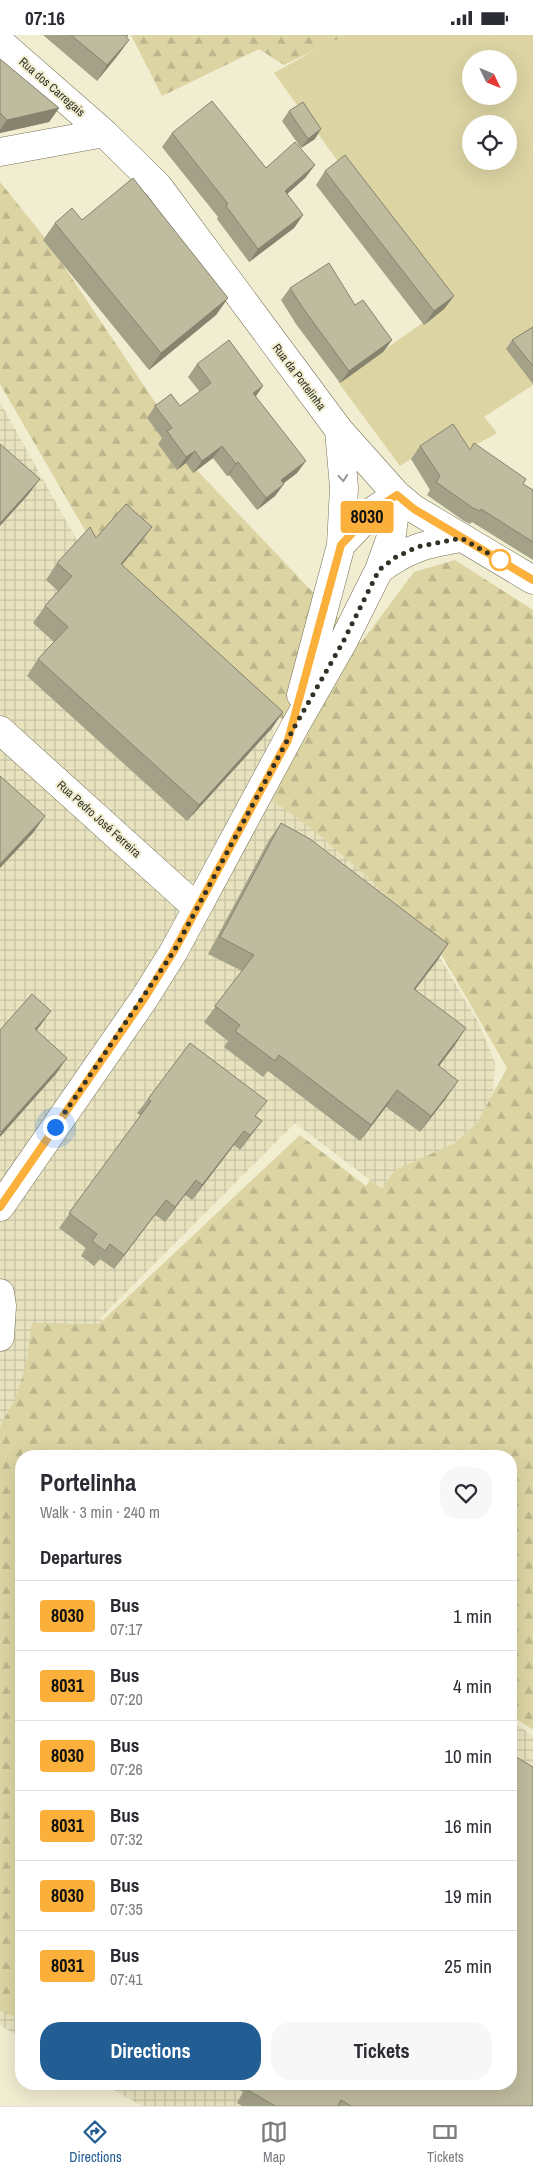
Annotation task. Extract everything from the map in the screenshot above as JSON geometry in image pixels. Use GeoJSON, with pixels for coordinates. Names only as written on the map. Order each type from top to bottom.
{"type":"FeatureCollection","features":[{"type":"Feature","properties":{"kind":"street","name":"Rua dos Carregais"},"geometry":{"type":"LineString","coordinates":[[0,42],[104,133]]}},
{"type":"Feature","properties":{"kind":"street"},"geometry":{"type":"LineString","coordinates":[[0,152],[104,133]]}},
{"type":"Feature","properties":{"kind":"street","name":"Rua da Portelinha"},"geometry":{"type":"LineString","coordinates":[[104,133],[158,186],[339,430],[397,495],[414,509],[533,580]]}},
{"type":"Feature","properties":{"kind":"street"},"geometry":{"type":"LineString","coordinates":[[288,740],[341,545],[344,488],[339,430]]}},
{"type":"Feature","properties":{"kind":"street"},"geometry":{"type":"LineString","coordinates":[[341,545],[374,510],[397,495]]}},
{"type":"Feature","properties":{"kind":"street"},"geometry":{"type":"LineString","coordinates":[[0,1207],[144,999],[174,951],[343,642],[379,570],[392,534],[397,495]]}},
{"type":"Feature","properties":{"kind":"street"},"geometry":{"type":"LineString","coordinates":[[379,570],[396,557],[417,547],[461,538]]}},
{"type":"Feature","properties":{"kind":"street","name":"Rua Pedro José Ferreira"},"geometry":{"type":"LineString","coordinates":[[0,730],[197,908]]}},
{"type":"Feature","properties":{"kind":"street"},"geometry":{"type":"LineString","coordinates":[[0,1293],[2,1306],[0,1337]]}},
{"type":"Feature","properties":{"kind":"shaded area"},"geometry":{"type":"Polygon","coordinates":[[[0,402],[89,562],[272,728],[293,786],[410,913],[440,958],[478,1022],[495,1062],[493,1094],[477,1123],[391,1196],[295,1123],[100,1318],[206,1450],[15,1450],[15,2034],[0,2025],[0,402]]]}},
{"type":"Feature","properties":{"kind":"shaded area"},"geometry":{"type":"Polygon","coordinates":[[[517,1724],[533,1736],[533,2106],[142,2106],[114,2090],[517,2090],[517,1724]]]}},
{"type":"Feature","properties":{"kind":"green space"},"geometry":{"type":"Polygon","coordinates":[[[131,35],[346,35],[284,65],[259,49],[162,96],[131,35]]]}},
{"type":"Feature","properties":{"kind":"green space"},"geometry":{"type":"Polygon","coordinates":[[[342,35],[533,35],[533,385],[484,417],[497,433],[461,453],[411,459],[400,466],[338,382],[444,308],[274,73],[342,35]]]}},
{"type":"Feature","properties":{"kind":"green space"},"geometry":{"type":"Polygon","coordinates":[[[0,182],[45,238],[177,435],[191,464],[361,643],[414,572],[455,560],[533,610],[533,1730],[517,1719],[517,1450],[15,1450],[15,2017],[0,2011],[0,1427],[15,1399],[26,1366],[32,1323],[99,1324],[300,1135],[366,1186],[370,1180],[382,1189],[395,1170],[453,1144],[477,1123],[507,1068],[443,957],[371,880],[312,829],[266,796],[302,736],[108,570],[0,384],[0,182]]]}},
{"type":"Feature","properties":{"kind":"building"},"geometry":{"type":"Polygon","coordinates":[[[71,35],[128,35],[126,37],[129,40],[107,65],[71,35]]]}},
{"type":"Feature","properties":{"kind":"building"},"geometry":{"type":"Polygon","coordinates":[[[0,59],[59,108],[7,120],[0,113],[0,59]]]}},
{"type":"Feature","properties":{"kind":"building"},"geometry":{"type":"Polygon","coordinates":[[[212,101],[266,168],[295,142],[315,165],[285,191],[303,215],[258,249],[226,206],[228,204],[172,133],[212,101]]]}},
{"type":"Feature","properties":{"kind":"building"},"geometry":{"type":"Polygon","coordinates":[[[303,102],[321,129],[308,139],[289,111],[303,102]]]}},
{"type":"Feature","properties":{"kind":"building"},"geometry":{"type":"Polygon","coordinates":[[[345,155],[454,296],[434,311],[325,171],[345,155]]]}},
{"type":"Feature","properties":{"kind":"building"},"geometry":{"type":"Polygon","coordinates":[[[133,178],[228,298],[161,353],[55,223],[72,208],[82,220],[133,178]]]}},
{"type":"Feature","properties":{"kind":"building"},"geometry":{"type":"Polygon","coordinates":[[[329,263],[355,305],[363,300],[392,340],[349,371],[290,288],[329,263]]]}},
{"type":"Feature","properties":{"kind":"building"},"geometry":{"type":"Polygon","coordinates":[[[533,327],[533,366],[512,340],[533,327]]]}},
{"type":"Feature","properties":{"kind":"building"},"geometry":{"type":"Polygon","coordinates":[[[229,340],[263,386],[253,393],[306,461],[281,480],[284,484],[266,498],[238,462],[236,464],[222,446],[202,461],[195,451],[186,457],[167,431],[172,428],[155,406],[171,394],[180,406],[211,383],[197,364],[229,340]]]}},
{"type":"Feature","properties":{"kind":"building"},"geometry":{"type":"Polygon","coordinates":[[[453,424],[470,450],[474,443],[526,479],[523,484],[533,490],[533,542],[481,509],[480,511],[473,508],[436,482],[440,476],[420,446],[453,424]]]}},
{"type":"Feature","properties":{"kind":"building"},"geometry":{"type":"Polygon","coordinates":[[[0,444],[40,479],[0,523],[0,444]]]}},
{"type":"Feature","properties":{"kind":"building"},"geometry":{"type":"Polygon","coordinates":[[[126,504],[152,527],[121,564],[283,712],[199,805],[38,659],[68,627],[45,606],[72,576],[57,563],[90,527],[96,538],[126,504]]]}},
{"type":"Feature","properties":{"kind":"building"},"geometry":{"type":"Polygon","coordinates":[[[0,776],[45,816],[0,864],[0,776]]]}},
{"type":"Feature","properties":{"kind":"building"},"geometry":{"type":"Polygon","coordinates":[[[281,823],[310,839],[448,944],[414,989],[466,1028],[438,1065],[458,1081],[431,1116],[397,1090],[371,1125],[279,1055],[275,1061],[235,1031],[240,1025],[215,1006],[254,955],[220,937],[281,823]]]}},
{"type":"Feature","properties":{"kind":"building"},"geometry":{"type":"Polygon","coordinates":[[[32,994],[51,1011],[35,1029],[67,1058],[1,1132],[0,1030],[32,994]]]}},
{"type":"Feature","properties":{"kind":"building"},"geometry":{"type":"Polygon","coordinates":[[[190,1043],[267,1101],[255,1116],[262,1121],[250,1135],[244,1131],[202,1185],[196,1180],[175,1207],[166,1200],[124,1255],[110,1244],[105,1251],[92,1241],[97,1234],[69,1213],[151,1101],[148,1099],[190,1043]]]}},
{"type":"Feature","properties":{"kind":"building"},"geometry":{"type":"Polygon","coordinates":[[[517,1758],[533,1767],[533,2106],[351,2106],[341,2100],[338,2106],[275,2106],[248,2090],[517,2090],[517,1758]]]}},
{"type":"Feature","properties":{"kind":"bus line","name":"8030"},"geometry":{"type":"LineString","coordinates":[[0,1207],[144,999],[174,951],[288,740],[323,618],[341,545],[374,510],[385,501],[397,495],[414,509],[533,580]]}},
{"type":"Feature","properties":{"kind":"route"},"geometry":{"type":"LineString","coordinates":[[55,1127],[144,999],[174,951],[295,726],[343,642],[379,570],[396,557],[417,547],[461,538],[500,560]]}}]}
